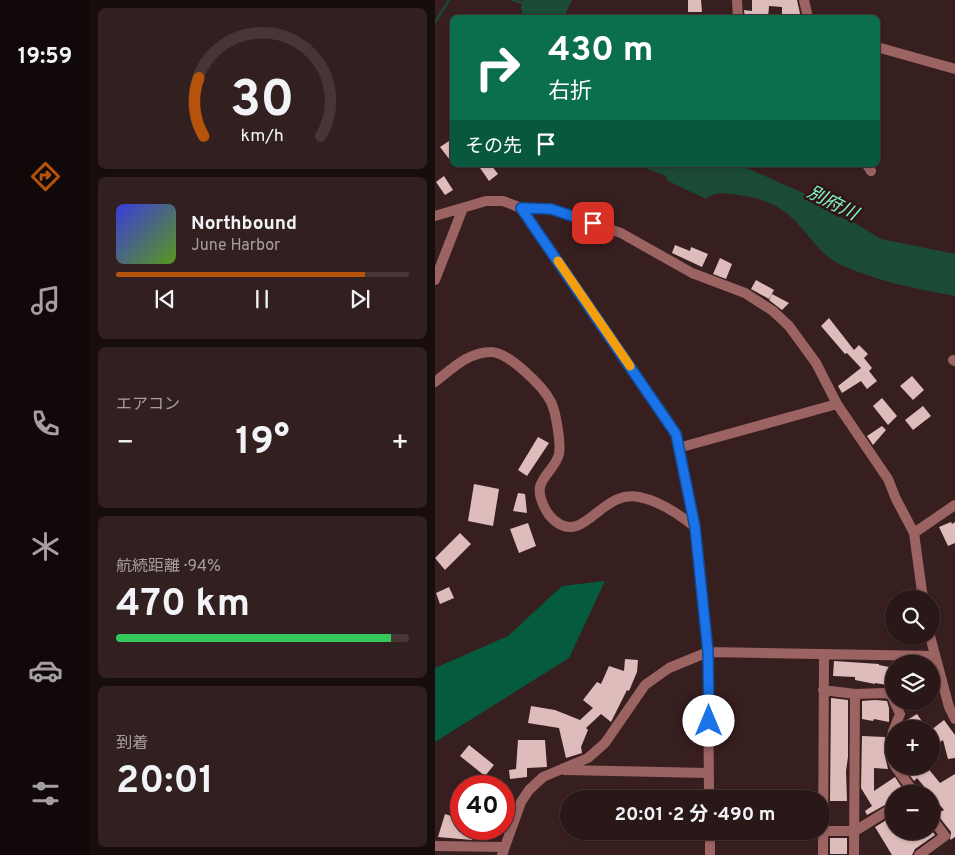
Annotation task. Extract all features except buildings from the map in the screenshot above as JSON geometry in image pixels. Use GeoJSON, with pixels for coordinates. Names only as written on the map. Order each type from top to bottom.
{"type":"FeatureCollection","features":[{"type":"Feature","properties":{"kind":"street"},"geometry":{"type":"LineString","coordinates":[[737,0],[738,15]]}},
{"type":"Feature","properties":{"kind":"street"},"geometry":{"type":"LineString","coordinates":[[804,0],[807,15]]}},
{"type":"Feature","properties":{"kind":"street"},"geometry":{"type":"LineString","coordinates":[[880,48],[955,69]]}},
{"type":"Feature","properties":{"kind":"street"},"geometry":{"type":"LineString","coordinates":[[435,216],[486,201],[503,201],[521,208],[551,209],[605,227],[636,240],[692,273],[745,293],[773,311],[789,326],[817,363],[837,404],[888,479],[896,499],[915,533],[922,590]]}},
{"type":"Feature","properties":{"kind":"street"},"geometry":{"type":"LineString","coordinates":[[435,280],[463,208]]}},
{"type":"Feature","properties":{"kind":"street"},"geometry":{"type":"LineString","coordinates":[[521,208],[676,434],[695,527],[708,652],[709,790]]}},
{"type":"Feature","properties":{"kind":"street"},"geometry":{"type":"LineString","coordinates":[[435,382],[465,359],[477,353],[493,352],[508,357],[540,388],[551,401],[555,414],[559,454],[540,487],[541,497],[546,511],[559,524],[574,528],[583,524],[611,500],[638,496],[664,507],[695,527]]}},
{"type":"Feature","properties":{"kind":"street"},"geometry":{"type":"LineString","coordinates":[[678,448],[837,404]]}},
{"type":"Feature","properties":{"kind":"street"},"geometry":{"type":"LineString","coordinates":[[915,533],[955,505]]}},
{"type":"Feature","properties":{"kind":"street"},"geometry":{"type":"LineString","coordinates":[[435,846],[503,851],[521,802],[529,790],[543,778],[588,758],[605,744],[645,685],[669,668],[708,652],[885,656]]}},
{"type":"Feature","properties":{"kind":"street"},"geometry":{"type":"LineString","coordinates":[[823,790],[824,655]]}},
{"type":"Feature","properties":{"kind":"street"},"geometry":{"type":"LineString","coordinates":[[940,676],[949,707],[955,718]]}},
{"type":"Feature","properties":{"kind":"street"},"geometry":{"type":"LineString","coordinates":[[823,690],[855,694],[885,693]]}},
{"type":"Feature","properties":{"kind":"street"},"geometry":{"type":"LineString","coordinates":[[854,855],[855,694]]}},
{"type":"Feature","properties":{"kind":"street"},"geometry":{"type":"LineString","coordinates":[[561,770],[709,773]]}},
{"type":"Feature","properties":{"kind":"street"},"geometry":{"type":"LineString","coordinates":[[830,831],[855,831],[885,813]]}},
{"type":"Feature","properties":{"kind":"street"},"geometry":{"type":"LineString","coordinates":[[940,829],[945,836],[940,840]]}},
{"type":"Feature","properties":{"kind":"street"},"geometry":{"type":"LineString","coordinates":[[710,840],[710,855]]}},
{"type":"Feature","properties":{"kind":"street"},"geometry":{"type":"LineString","coordinates":[[823,840],[823,855]]}},
{"type":"Feature","properties":{"kind":"street"},"geometry":{"type":"LineString","coordinates":[[919,855],[940,840]]}},
{"type":"Feature","properties":{"kind":"shaded area"},"geometry":{"type":"Polygon","coordinates":[[[523,0],[572,0],[565,15],[522,15],[521,7],[523,0]]]}},
{"type":"Feature","properties":{"kind":"shaded area"},"geometry":{"type":"Polygon","coordinates":[[[643,167],[745,167],[810,196],[832,214],[853,222],[881,239],[955,254],[955,296],[897,284],[841,265],[826,255],[791,217],[778,207],[747,196],[724,193],[715,194],[706,199],[668,181],[666,176],[643,167]]]}},
{"type":"Feature","properties":{"kind":"shaded area"},"geometry":{"type":"Polygon","coordinates":[[[605,581],[569,658],[435,742],[435,668],[508,636],[562,586],[605,581]]]}},
{"type":"Feature","properties":{"kind":"waterway"},"geometry":{"type":"LineString","coordinates":[[435,22],[449,0]]}},
{"type":"Feature","properties":{"kind":"waterway"},"geometry":{"type":"LineString","coordinates":[[513,0],[523,3]]}},
{"type":"Feature","properties":{"kind":"slow traffic"},"geometry":{"type":"LineString","coordinates":[[558,261],[630,366]]}},
{"type":"Feature","properties":{"kind":"route"},"geometry":{"type":"LineString","coordinates":[[593,223],[551,209],[521,208],[676,434],[695,527],[708,652],[709,721]]}},
{"type":"Feature","properties":{"kind":"water label","name":"別府川"},"geometry":{"type":"Point","coordinates":[832,204]}}]}
